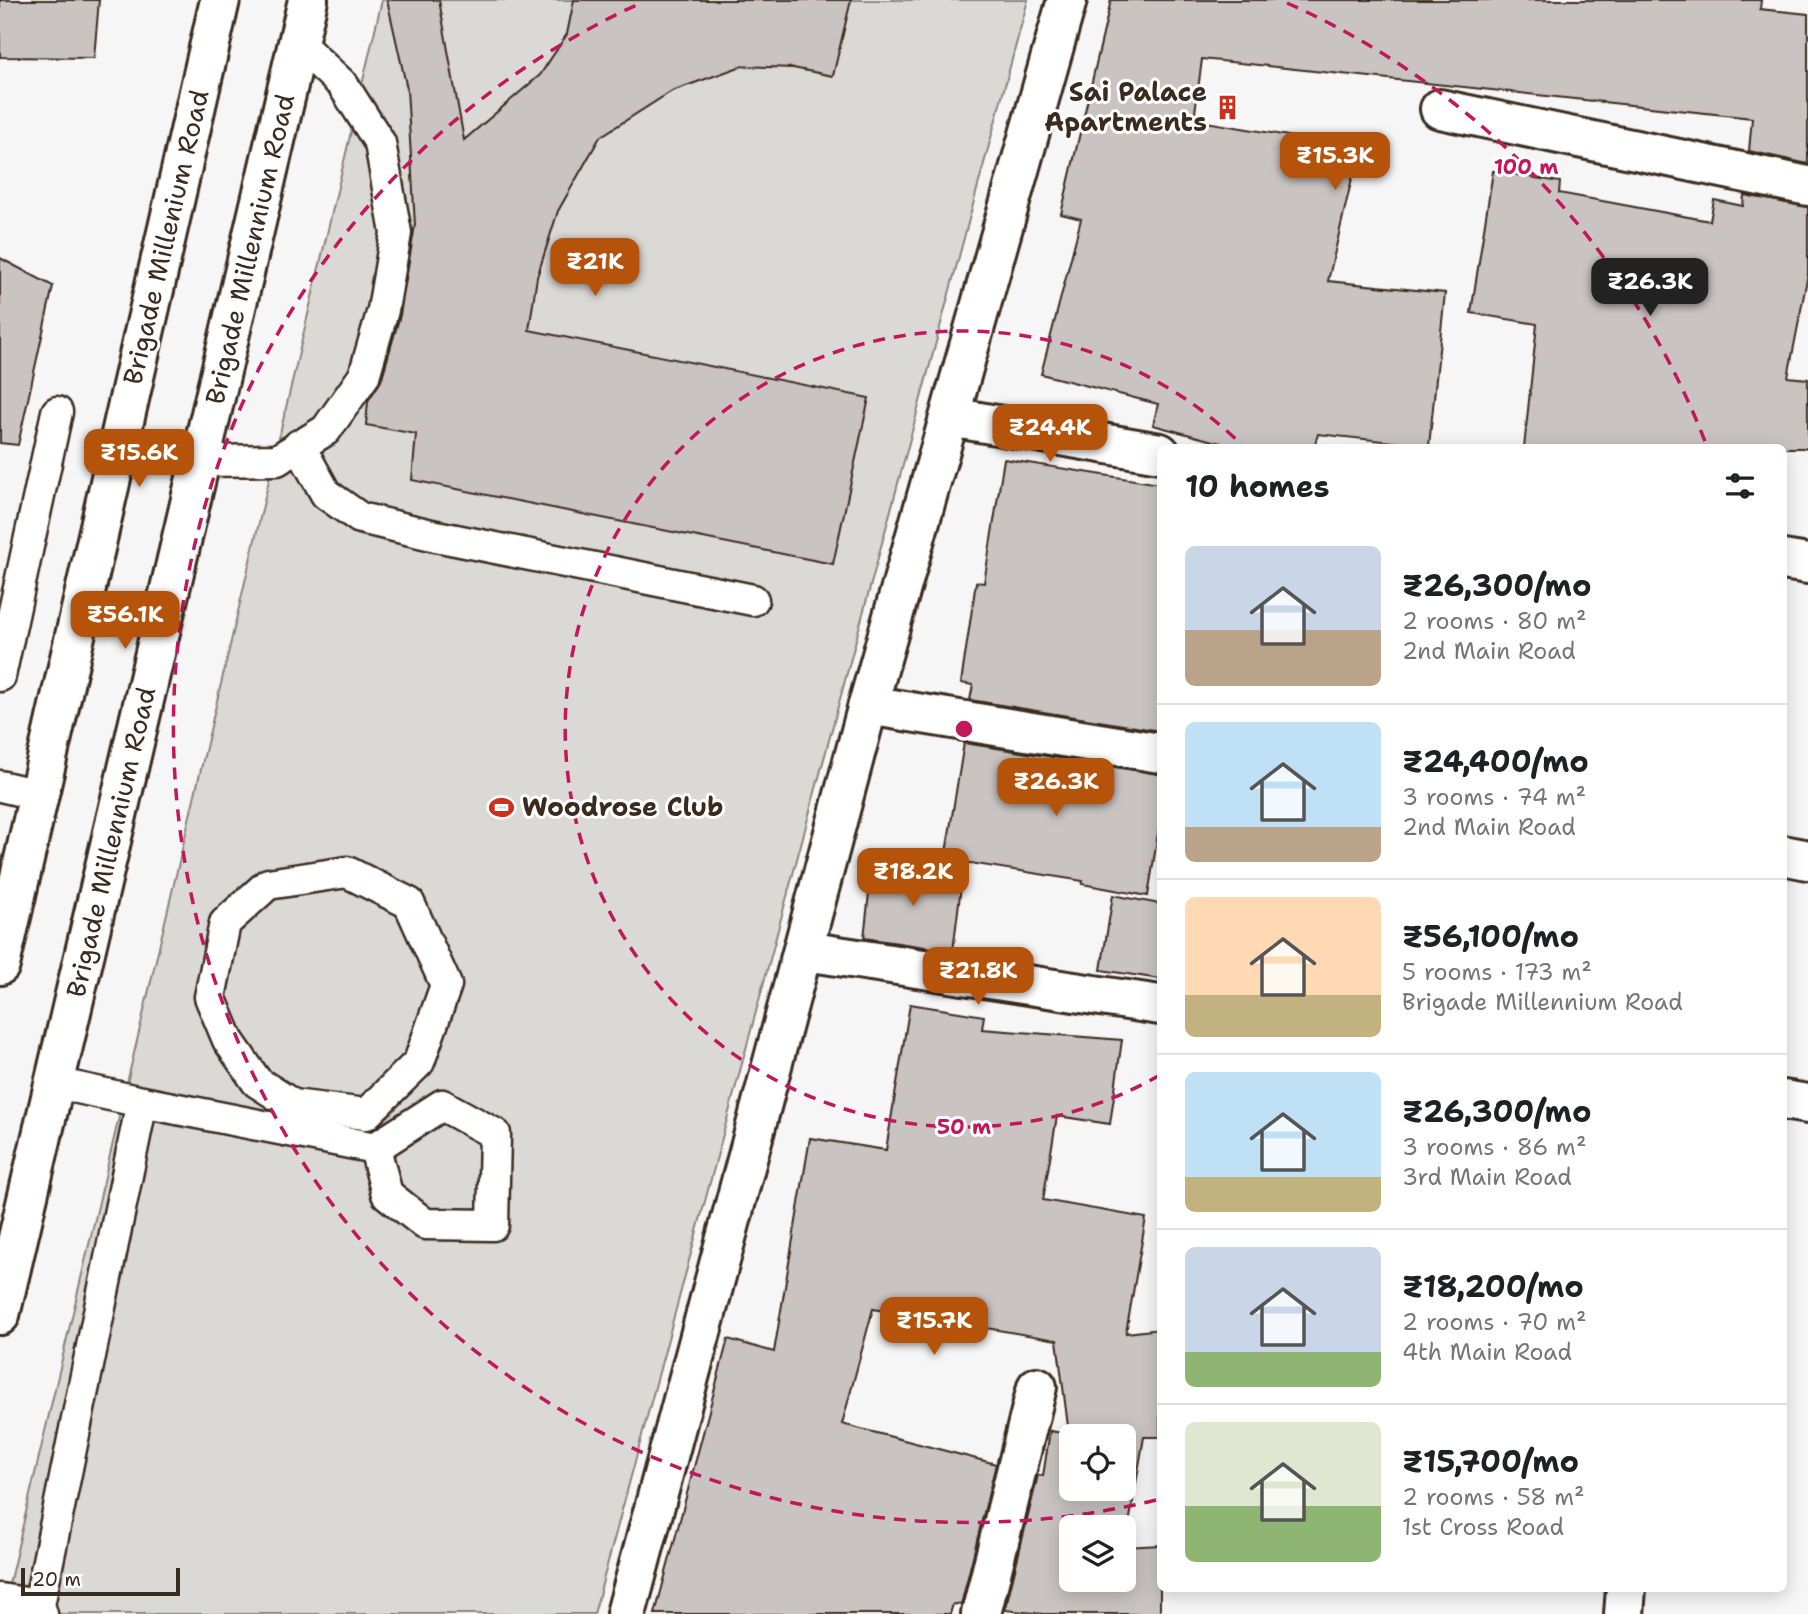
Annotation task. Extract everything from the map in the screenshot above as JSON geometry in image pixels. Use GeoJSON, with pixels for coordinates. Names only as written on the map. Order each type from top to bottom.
{"type":"FeatureCollection","features":[{"type":"Feature","properties":{"kind":"street","name":"Brigade Millenium Road"},"geometry":{"type":"LineString","coordinates":[[0,965],[220,0]]}},
{"type":"Feature","properties":{"kind":"street","name":"Brigade Millennium Road"},"geometry":{"type":"LineString","coordinates":[[0,1315],[308,0]]}},
{"type":"Feature","properties":{"kind":"street"},"geometry":{"type":"LineString","coordinates":[[626,1614],[868,705],[1067,0]]}},
{"type":"Feature","properties":{"kind":"street"},"geometry":{"type":"LineString","coordinates":[[1440,109],[1808,187]]}},
{"type":"Feature","properties":{"kind":"street"},"geometry":{"type":"LineString","coordinates":[[950,417],[1157,452]]}},
{"type":"Feature","properties":{"kind":"street"},"geometry":{"type":"LineString","coordinates":[[1787,560],[1808,564]]}},
{"type":"Feature","properties":{"kind":"street"},"geometry":{"type":"LineString","coordinates":[[868,705],[1157,753]]}},
{"type":"Feature","properties":{"kind":"street"},"geometry":{"type":"LineString","coordinates":[[1787,856],[1808,860]]}},
{"type":"Feature","properties":{"kind":"street"},"geometry":{"type":"LineString","coordinates":[[804,951],[1157,1005]]}},
{"type":"Feature","properties":{"kind":"street"},"geometry":{"type":"LineString","coordinates":[[1787,1101],[1808,1104]]}},
{"type":"Feature","properties":{"kind":"street"},"geometry":{"type":"LineString","coordinates":[[981,1614],[1037,1387]]}},
{"type":"Feature","properties":{"kind":"street"},"geometry":{"type":"LineString","coordinates":[[1624,1614],[1626,1592]]}},
{"type":"Feature","properties":{"kind":"lane"},"geometry":{"type":"LineString","coordinates":[[200,461],[277,460],[326,430],[364,376],[383,310],[396,233],[380,143],[344,85],[298,43]]}},
{"type":"Feature","properties":{"kind":"lane"},"geometry":{"type":"LineString","coordinates":[[0,676],[57,412]]}},
{"type":"Feature","properties":{"kind":"lane"},"geometry":{"type":"LineString","coordinates":[[299,445],[326,494],[360,518],[753,600]]}},
{"type":"Feature","properties":{"kind":"lane"},"geometry":{"type":"LineString","coordinates":[[0,786],[39,795]]}},
{"type":"Feature","properties":{"kind":"lane"},"geometry":{"type":"LineString","coordinates":[[54,1083],[142,1102],[290,1118],[366,1114],[419,1062],[446,985],[409,903],[347,872],[268,884],[225,923],[210,997],[228,1040],[257,1082],[290,1118],[375,1148]]}},
{"type":"Feature","properties":{"kind":"lane"},"geometry":{"type":"LineString","coordinates":[[0,1599],[40,1610],[142,1102]]}},
{"type":"Feature","properties":{"kind":"lane"},"geometry":{"type":"LineString","coordinates":[[442,1105],[495,1134],[494,1225],[425,1224],[387,1194],[375,1148],[442,1105]]}},
{"type":"Feature","properties":{"kind":"shaded area","name":"Woodrose Club"},"geometry":{"type":"Polygon","coordinates":[[[382,0],[1028,0],[594,1614],[2,1614],[382,0]]]}},
{"type":"Feature","properties":{"kind":"building"},"geometry":{"type":"Polygon","coordinates":[[[0,0],[99,0],[94,58],[0,57],[0,0]]]}},
{"type":"Feature","properties":{"kind":"building"},"geometry":{"type":"Polygon","coordinates":[[[387,0],[439,0],[464,140],[540,75],[567,34],[574,0],[851,0],[833,76],[793,68],[742,66],[672,91],[600,137],[558,211],[537,277],[529,330],[869,398],[833,564],[412,480],[416,434],[366,425],[368,401],[381,381],[400,315],[415,225],[407,89],[387,0]]]}},
{"type":"Feature","properties":{"kind":"building"},"geometry":{"type":"Polygon","coordinates":[[[1111,0],[1761,0],[1760,9],[1808,14],[1808,164],[1749,151],[1752,118],[1202,59],[1194,120],[1359,148],[1328,281],[1445,293],[1429,444],[1318,434],[1315,444],[1224,444],[1153,425],[1158,404],[1041,374],[1081,219],[1061,214],[1111,0]]]}},
{"type":"Feature","properties":{"kind":"building"},"geometry":{"type":"Polygon","coordinates":[[[1493,171],[1560,182],[1559,193],[1710,221],[1714,200],[1743,206],[1744,195],[1808,207],[1808,274],[1788,377],[1808,379],[1808,448],[1787,448],[1787,444],[1524,444],[1537,324],[1471,313],[1493,171]]]}},
{"type":"Feature","properties":{"kind":"building"},"geometry":{"type":"Polygon","coordinates":[[[0,258],[53,286],[18,445],[0,443],[0,258]]]}},
{"type":"Feature","properties":{"kind":"building"},"geometry":{"type":"Polygon","coordinates":[[[1004,459],[1157,484],[1157,731],[970,700],[973,685],[961,683],[976,582],[984,583],[1004,459]]]}},
{"type":"Feature","properties":{"kind":"building"},"geometry":{"type":"Polygon","coordinates":[[[964,743],[1157,774],[1157,840],[1148,896],[1082,884],[1083,881],[945,859],[964,743]]]}},
{"type":"Feature","properties":{"kind":"building"},"geometry":{"type":"Polygon","coordinates":[[[872,867],[962,878],[953,951],[864,938],[872,867]]]}},
{"type":"Feature","properties":{"kind":"building"},"geometry":{"type":"Polygon","coordinates":[[[1113,895],[1157,903],[1157,979],[1101,970],[1113,895]]]}},
{"type":"Feature","properties":{"kind":"building"},"geometry":{"type":"Polygon","coordinates":[[[910,1004],[984,1016],[982,1029],[1122,1040],[1110,1124],[1057,1116],[1043,1200],[1146,1218],[1126,1333],[1157,1329],[1157,1437],[1144,1437],[1136,1483],[1136,1424],[1068,1424],[1057,1340],[873,1309],[842,1424],[996,1464],[961,1605],[953,1604],[950,1614],[655,1614],[728,1339],[774,1352],[810,1138],[886,1150],[910,1004]]]}},
{"type":"Feature","properties":{"kind":"building"},"geometry":{"type":"Polygon","coordinates":[[[1050,1431],[1059,1432],[1059,1501],[1133,1501],[1131,1515],[1059,1515],[1059,1592],[1136,1592],[1136,1546],[1157,1545],[1160,1614],[1043,1614],[1005,1610],[1038,1475],[1043,1476],[1050,1431]]]}},
{"type":"Feature","properties":{"kind":"place","name":"Sai Palace Apartments"},"geometry":{"type":"Point","coordinates":[1227,107]}},
{"type":"Feature","properties":{"kind":"place","name":"Woodrose Club"},"geometry":{"type":"Point","coordinates":[502,807]}}]}
